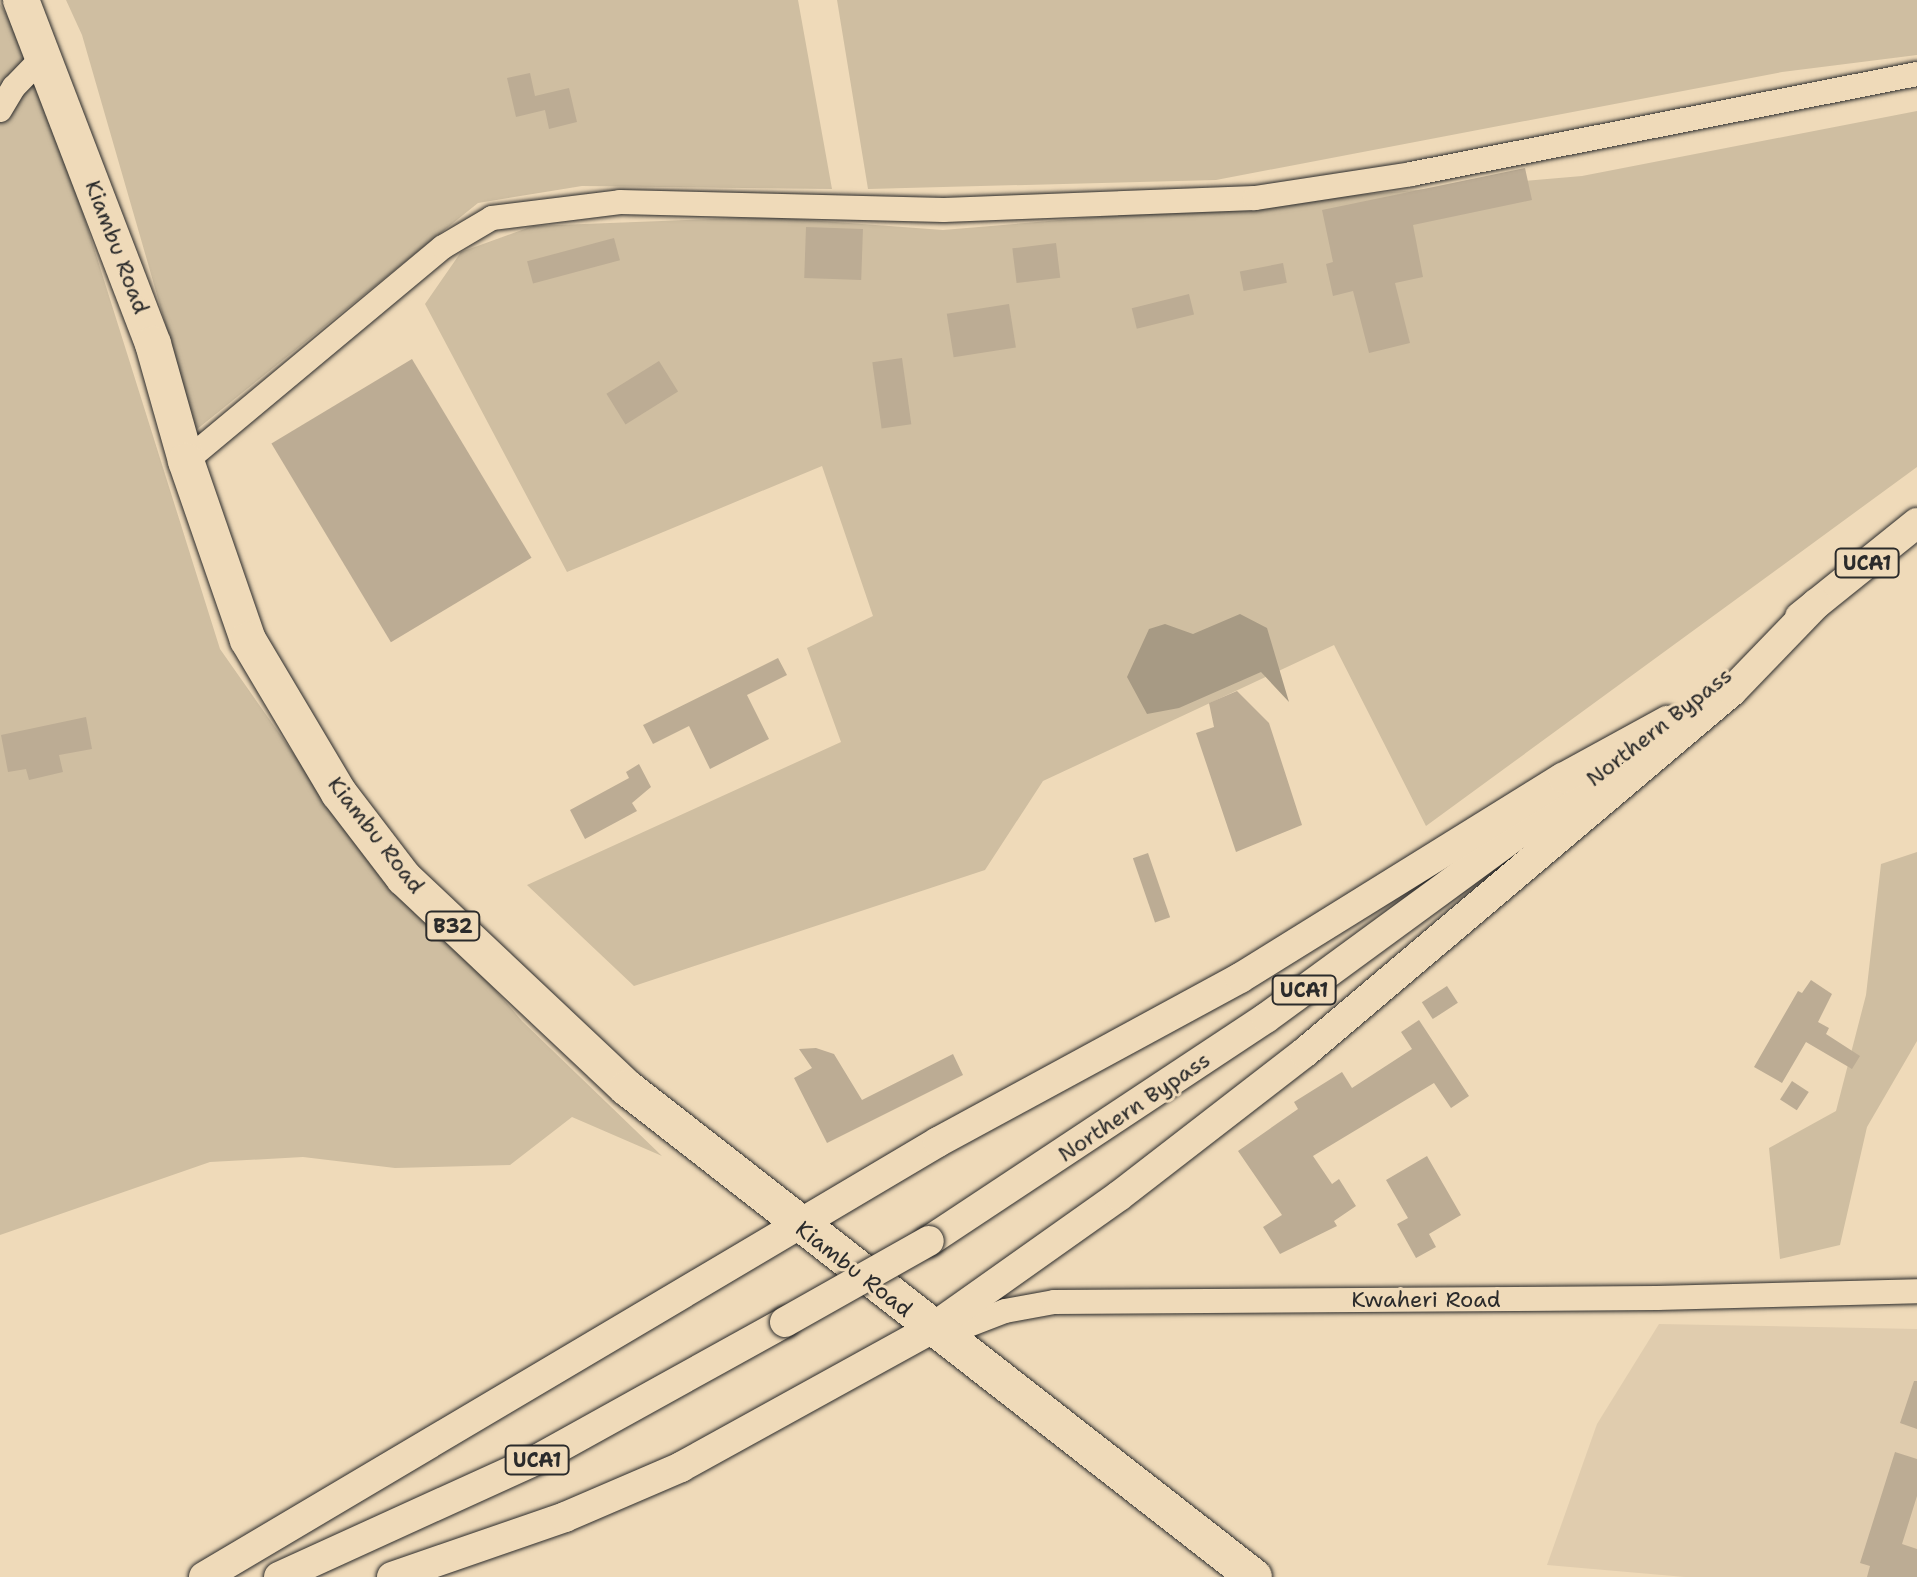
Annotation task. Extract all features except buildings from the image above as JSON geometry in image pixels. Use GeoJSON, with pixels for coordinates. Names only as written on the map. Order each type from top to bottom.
{"type":"FeatureCollection","features":[{"type":"Feature","properties":{"kind":"highway","name":"Kiambu Road"},"geometry":{"type":"LineString","coordinates":[[21,0],[153,344],[186,461],[248,640],[339,793],[404,878],[627,1088],[935,1333],[1254,1577]]}},
{"type":"Feature","properties":{"kind":"main road","name":"Northern Bypass"},"geometry":{"type":"LineString","coordinates":[[279,1577],[538,1459],[929,1241],[1266,1018],[1667,721],[1917,523]]}},
{"type":"Feature","properties":{"kind":"main road"},"geometry":{"type":"LineString","coordinates":[[392,1577],[565,1517],[681,1467],[935,1333],[1304,1053],[1721,701],[1816,604]]}},
{"type":"Feature","properties":{"kind":"main road"},"geometry":{"type":"LineString","coordinates":[[204,1577],[938,1142],[1215,992],[1563,778],[1667,721]]}},
{"type":"Feature","properties":{"kind":"street"},"geometry":{"type":"LineString","coordinates":[[0,110],[14,87],[44,56]]}},
{"type":"Feature","properties":{"kind":"street"},"geometry":{"type":"LineString","coordinates":[[186,461],[443,247],[492,218],[620,202],[944,210],[1255,198],[1411,174],[1917,74]]}},
{"type":"Feature","properties":{"kind":"street","name":"Kwaheri Road"},"geometry":{"type":"LineString","coordinates":[[935,1333],[1005,1311],[1054,1302],[1657,1298],[1917,1291]]}},
{"type":"Feature","properties":{"kind":"shaded area"},"geometry":{"type":"Polygon","coordinates":[[[66,0],[798,0],[832,189],[582,186],[478,203],[196,430],[82,35],[66,0]]]}},
{"type":"Feature","properties":{"kind":"shaded area"},"geometry":{"type":"Polygon","coordinates":[[[837,0],[1917,0],[1917,55],[1782,72],[1216,180],[868,189],[837,0]]]}},
{"type":"Feature","properties":{"kind":"shaded area"},"geometry":{"type":"Polygon","coordinates":[[[0,4],[13,25],[76,191],[220,649],[305,770],[522,1021],[662,1156],[572,1117],[510,1165],[395,1168],[303,1157],[210,1162],[0,1235],[0,4]]]}},
{"type":"Feature","properties":{"kind":"shaded area"},"geometry":{"type":"Polygon","coordinates":[[[1917,111],[1917,467],[1426,826],[1334,645],[1043,781],[985,870],[634,986],[527,885],[841,742],[807,648],[873,616],[822,466],[567,572],[425,304],[461,252],[533,226],[767,217],[943,230],[1582,176],[1917,111]]]}},
{"type":"Feature","properties":{"kind":"shaded area"},"geometry":{"type":"Polygon","coordinates":[[[1240,614],[1267,628],[1289,702],[1261,672],[1179,708],[1147,714],[1127,677],[1149,629],[1165,624],[1193,634],[1240,614]]]}},
{"type":"Feature","properties":{"kind":"shaded area"},"geometry":{"type":"Polygon","coordinates":[[[1917,852],[1917,1041],[1867,1127],[1840,1245],[1780,1259],[1769,1148],[1836,1111],[1866,995],[1881,864],[1917,852]]]}},
{"type":"Feature","properties":{"kind":"shaded area"},"geometry":{"type":"Polygon","coordinates":[[[1659,1324],[1917,1329],[1917,1577],[1685,1577],[1547,1565],[1597,1424],[1659,1324]]]}}]}
